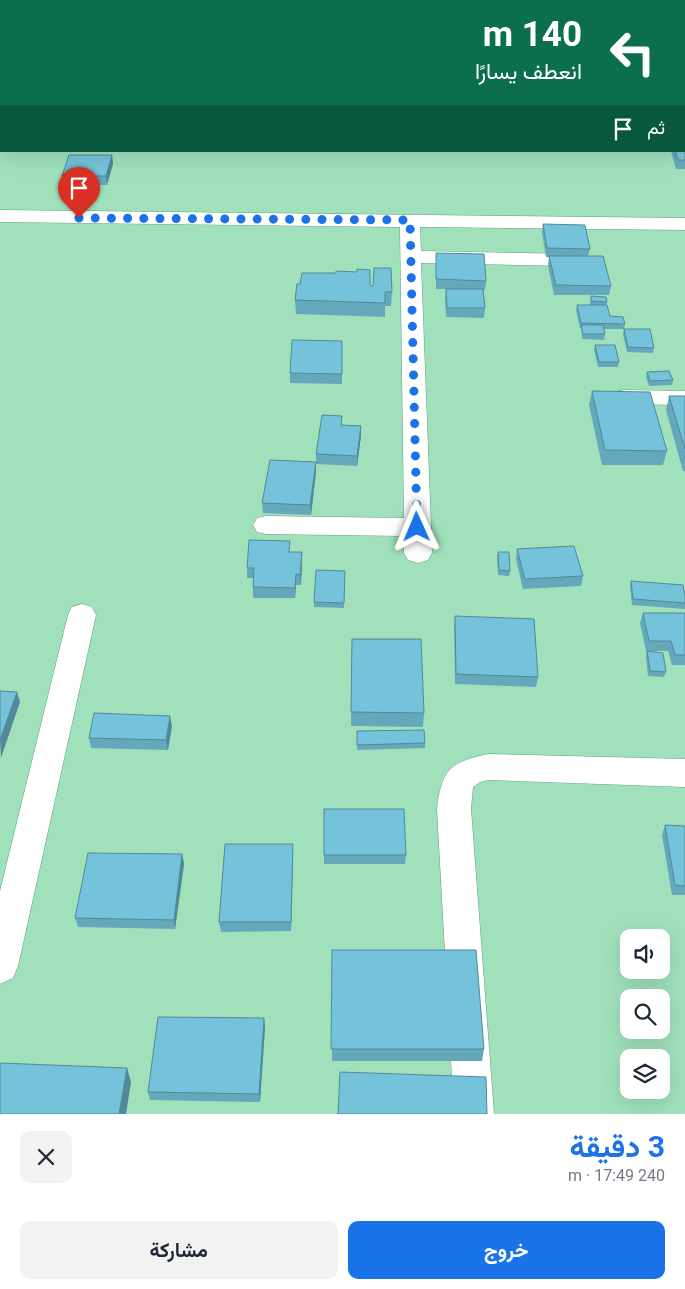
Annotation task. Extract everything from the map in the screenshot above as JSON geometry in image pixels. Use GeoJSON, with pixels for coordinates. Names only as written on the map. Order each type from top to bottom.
{"type":"FeatureCollection","features":[{"type":"Feature","properties":{"kind":"street"},"geometry":{"type":"LineString","coordinates":[[0,216],[177,220],[410,220],[685,224]]}},
{"type":"Feature","properties":{"kind":"street"},"geometry":{"type":"LineString","coordinates":[[266,525],[418,540],[410,220]]}},
{"type":"Feature","properties":{"kind":"street"},"geometry":{"type":"LineString","coordinates":[[411,257],[569,260]]}},
{"type":"Feature","properties":{"kind":"street"},"geometry":{"type":"LineString","coordinates":[[624,396],[685,398]]}},
{"type":"Feature","properties":{"kind":"street"},"geometry":{"type":"LineString","coordinates":[[0,966],[82,615]]}},
{"type":"Feature","properties":{"kind":"street"},"geometry":{"type":"LineString","coordinates":[[474,1114],[454,809],[456,784],[468,771],[488,767],[685,773]]}},
{"type":"Feature","properties":{"kind":"building"},"geometry":{"type":"Polygon","coordinates":[[[675,152],[685,152],[685,160],[678,160],[675,152]]]}},
{"type":"Feature","properties":{"kind":"building"},"geometry":{"type":"Polygon","coordinates":[[[69,155],[112,155],[106,176],[62,176],[69,155]]]}},
{"type":"Feature","properties":{"kind":"building"},"geometry":{"type":"Polygon","coordinates":[[[543,224],[585,225],[590,249],[547,248],[543,224]]]}},
{"type":"Feature","properties":{"kind":"building"},"geometry":{"type":"Polygon","coordinates":[[[436,253],[484,254],[486,281],[436,279],[436,253]]]}},
{"type":"Feature","properties":{"kind":"building"},"geometry":{"type":"Polygon","coordinates":[[[549,256],[603,256],[611,286],[556,285],[549,256]]]}},
{"type":"Feature","properties":{"kind":"building"},"geometry":{"type":"Polygon","coordinates":[[[374,268],[391,268],[392,292],[385,292],[385,303],[295,300],[297,284],[300,284],[302,273],[357,272],[357,269],[370,270],[370,286],[373,286],[374,268]]]}},
{"type":"Feature","properties":{"kind":"building"},"geometry":{"type":"Polygon","coordinates":[[[446,289],[483,289],[485,308],[447,308],[446,289]]]}},
{"type":"Feature","properties":{"kind":"building"},"geometry":{"type":"Polygon","coordinates":[[[591,296],[606,297],[607,302],[591,301],[591,296]]]}},
{"type":"Feature","properties":{"kind":"building"},"geometry":{"type":"Polygon","coordinates":[[[577,305],[607,305],[610,316],[623,317],[625,324],[581,323],[577,305]]]}},
{"type":"Feature","properties":{"kind":"building"},"geometry":{"type":"Polygon","coordinates":[[[581,325],[603,325],[605,334],[583,334],[581,325]]]}},
{"type":"Feature","properties":{"kind":"building"},"geometry":{"type":"Polygon","coordinates":[[[624,329],[650,329],[654,348],[628,347],[624,329]]]}},
{"type":"Feature","properties":{"kind":"building"},"geometry":{"type":"Polygon","coordinates":[[[292,340],[342,341],[342,374],[290,373],[292,340]]]}},
{"type":"Feature","properties":{"kind":"building"},"geometry":{"type":"Polygon","coordinates":[[[595,345],[615,345],[619,362],[599,362],[595,345]]]}},
{"type":"Feature","properties":{"kind":"building"},"geometry":{"type":"Polygon","coordinates":[[[669,371],[673,380],[650,381],[647,372],[669,371]]]}},
{"type":"Feature","properties":{"kind":"building"},"geometry":{"type":"Polygon","coordinates":[[[592,391],[650,392],[667,451],[605,450],[592,391]]]}},
{"type":"Feature","properties":{"kind":"building"},"geometry":{"type":"Polygon","coordinates":[[[669,396],[685,396],[685,449],[669,396]]]}},
{"type":"Feature","properties":{"kind":"building"},"geometry":{"type":"Polygon","coordinates":[[[322,415],[342,416],[341,425],[361,426],[357,456],[316,454],[322,415]]]}},
{"type":"Feature","properties":{"kind":"building"},"geometry":{"type":"Polygon","coordinates":[[[270,460],[316,462],[310,505],[262,503],[270,460]]]}},
{"type":"Feature","properties":{"kind":"building"},"geometry":{"type":"Polygon","coordinates":[[[249,540],[290,541],[289,552],[302,552],[300,575],[296,574],[295,588],[253,587],[254,568],[247,568],[249,540]]]}},
{"type":"Feature","properties":{"kind":"building"},"geometry":{"type":"Polygon","coordinates":[[[574,546],[583,576],[525,579],[517,549],[574,546]]]}},
{"type":"Feature","properties":{"kind":"building"},"geometry":{"type":"Polygon","coordinates":[[[498,552],[509,552],[510,571],[499,570],[498,552]]]}},
{"type":"Feature","properties":{"kind":"building"},"geometry":{"type":"Polygon","coordinates":[[[316,570],[345,571],[344,603],[314,602],[316,570]]]}},
{"type":"Feature","properties":{"kind":"building"},"geometry":{"type":"Polygon","coordinates":[[[631,581],[683,585],[685,603],[633,599],[631,581]]]}},
{"type":"Feature","properties":{"kind":"building"},"geometry":{"type":"Polygon","coordinates":[[[643,613],[685,613],[685,655],[675,655],[671,641],[649,641],[643,613]]]}},
{"type":"Feature","properties":{"kind":"building"},"geometry":{"type":"Polygon","coordinates":[[[455,616],[534,619],[538,677],[456,674],[455,616]]]}},
{"type":"Feature","properties":{"kind":"building"},"geometry":{"type":"Polygon","coordinates":[[[352,639],[421,639],[424,713],[351,712],[352,639]]]}},
{"type":"Feature","properties":{"kind":"building"},"geometry":{"type":"Polygon","coordinates":[[[647,651],[663,653],[666,672],[650,671],[647,651]]]}},
{"type":"Feature","properties":{"kind":"building"},"geometry":{"type":"Polygon","coordinates":[[[0,691],[17,692],[0,740],[0,691]]]}},
{"type":"Feature","properties":{"kind":"building"},"geometry":{"type":"Polygon","coordinates":[[[94,713],[170,716],[166,740],[89,738],[94,713]]]}},
{"type":"Feature","properties":{"kind":"building"},"geometry":{"type":"Polygon","coordinates":[[[424,730],[425,743],[357,745],[357,731],[424,730]]]}},
{"type":"Feature","properties":{"kind":"building"},"geometry":{"type":"Polygon","coordinates":[[[324,809],[404,809],[406,855],[324,855],[324,809]]]}},
{"type":"Feature","properties":{"kind":"building"},"geometry":{"type":"Polygon","coordinates":[[[665,825],[685,826],[685,886],[675,885],[665,825]]]}},
{"type":"Feature","properties":{"kind":"building"},"geometry":{"type":"Polygon","coordinates":[[[225,844],[293,844],[291,922],[219,922],[225,844]]]}},
{"type":"Feature","properties":{"kind":"building"},"geometry":{"type":"Polygon","coordinates":[[[88,853],[182,854],[174,920],[75,918],[88,853]]]}},
{"type":"Feature","properties":{"kind":"building"},"geometry":{"type":"Polygon","coordinates":[[[332,950],[476,950],[484,1049],[331,1049],[332,950]]]}},
{"type":"Feature","properties":{"kind":"building"},"geometry":{"type":"Polygon","coordinates":[[[158,1017],[264,1018],[259,1094],[148,1092],[158,1017]]]}},
{"type":"Feature","properties":{"kind":"building"},"geometry":{"type":"Polygon","coordinates":[[[0,1063],[127,1068],[119,1114],[0,1114],[0,1063]]]}},
{"type":"Feature","properties":{"kind":"building"},"geometry":{"type":"Polygon","coordinates":[[[340,1072],[486,1077],[487,1114],[338,1114],[340,1072]]]}},
{"type":"Feature","properties":{"kind":"route"},"geometry":{"type":"LineString","coordinates":[[79,218],[410,220],[417,527]]}}]}
